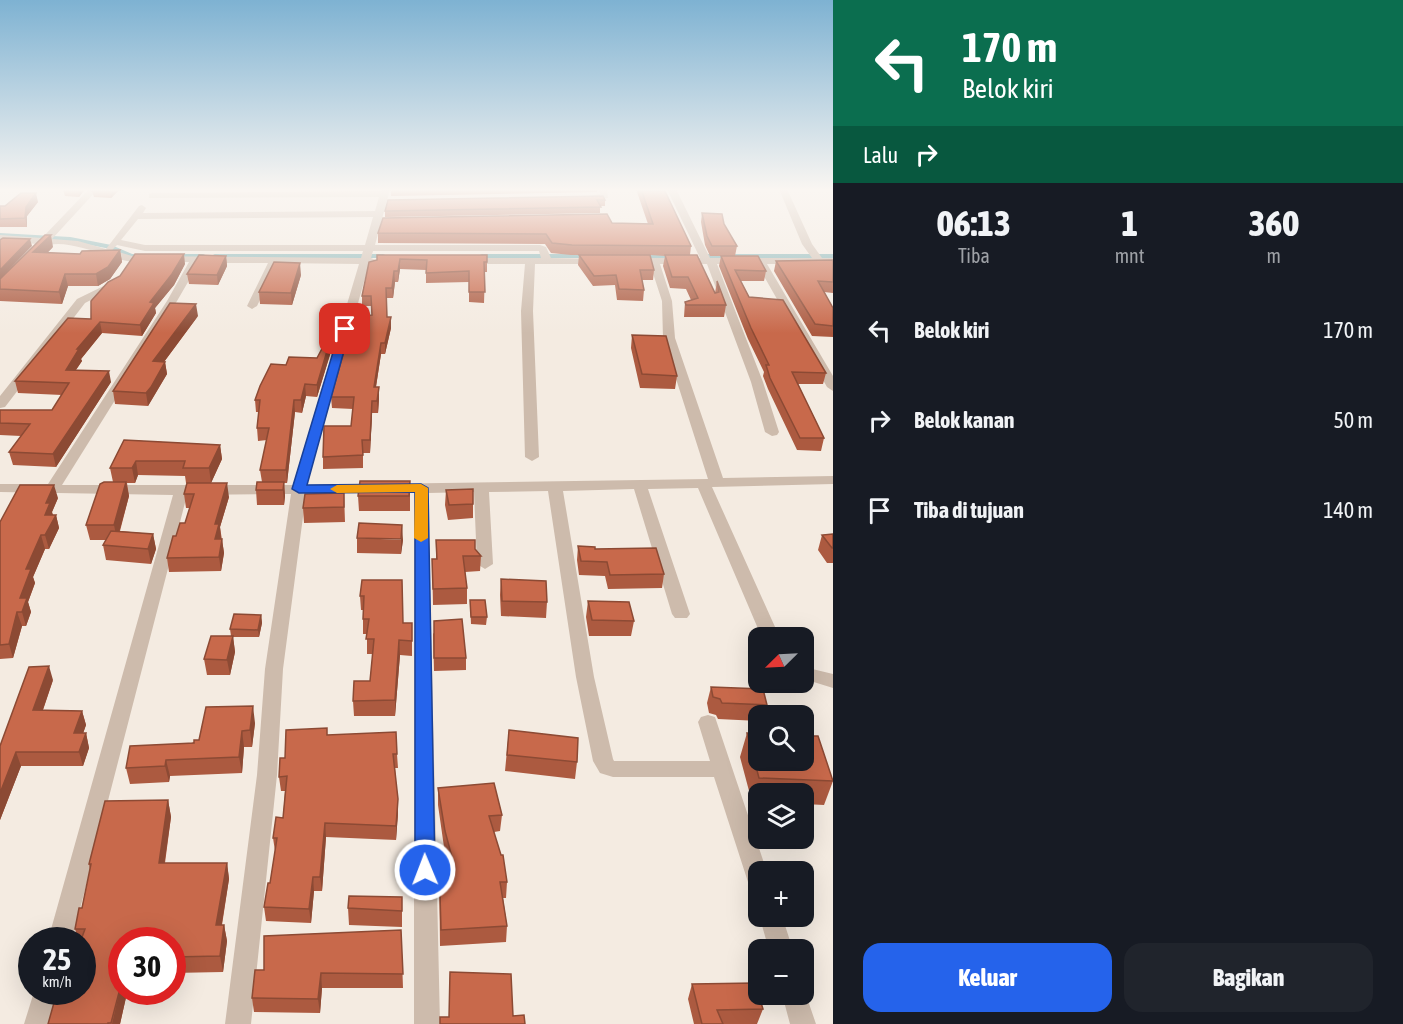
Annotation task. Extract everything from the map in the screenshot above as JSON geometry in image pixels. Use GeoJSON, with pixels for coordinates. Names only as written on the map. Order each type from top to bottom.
{"type":"FeatureCollection","features":[{"type":"Feature","properties":{"kind":"street"},"geometry":{"type":"LineString","coordinates":[[0,238],[48,237],[106,252],[126,267],[257,255],[274,261],[302,255]]}},
{"type":"Feature","properties":{"kind":"street"},"geometry":{"type":"LineString","coordinates":[[35,252],[48,237]]}},
{"type":"Feature","properties":{"kind":"street"},"geometry":{"type":"LineString","coordinates":[[106,252],[118,237]]}},
{"type":"Feature","properties":{"kind":"street"},"geometry":{"type":"LineString","coordinates":[[238,1024],[267,776],[274,669],[299,489],[372,237]]}},
{"type":"Feature","properties":{"kind":"street"},"geometry":{"type":"LineString","coordinates":[[695,237],[718,276],[757,382],[772,432]]}},
{"type":"Feature","properties":{"kind":"street"},"geometry":{"type":"LineString","coordinates":[[809,237],[821,259],[833,270]]}},
{"type":"Feature","properties":{"kind":"street"},"geometry":{"type":"LineString","coordinates":[[114,242],[145,248],[257,255],[367,255],[536,248],[543,249],[546,258]]}},
{"type":"Feature","properties":{"kind":"street"},"geometry":{"type":"LineString","coordinates":[[367,255],[389,261]]}},
{"type":"Feature","properties":{"kind":"street"},"geometry":{"type":"LineString","coordinates":[[460,261],[530,261],[546,258],[606,261]]}},
{"type":"Feature","properties":{"kind":"street"},"geometry":{"type":"LineString","coordinates":[[618,261],[821,259]]}},
{"type":"Feature","properties":{"kind":"street"},"geometry":{"type":"LineString","coordinates":[[52,489],[172,301],[195,260]]}},
{"type":"Feature","properties":{"kind":"street"},"geometry":{"type":"LineString","coordinates":[[252,306],[274,261]]}},
{"type":"Feature","properties":{"kind":"street"},"geometry":{"type":"LineString","coordinates":[[530,261],[527,311],[532,457]]}},
{"type":"Feature","properties":{"kind":"street"},"geometry":{"type":"LineString","coordinates":[[654,261],[667,301],[669,338],[710,483],[767,627]]}},
{"type":"Feature","properties":{"kind":"street"},"geometry":{"type":"LineString","coordinates":[[760,261],[833,387]]}},
{"type":"Feature","properties":{"kind":"street"},"geometry":{"type":"LineString","coordinates":[[0,404],[81,301],[111,287],[126,267]]}},
{"type":"Feature","properties":{"kind":"street"},"geometry":{"type":"LineString","coordinates":[[2,493],[52,489],[181,491],[555,487],[833,480]]}},
{"type":"Feature","properties":{"kind":"street"},"geometry":{"type":"LineString","coordinates":[[640,486],[681,614]]}},
{"type":"Feature","properties":{"kind":"street"},"geometry":{"type":"LineString","coordinates":[[481,487],[485,564]]}},
{"type":"Feature","properties":{"kind":"street"},"geometry":{"type":"LineString","coordinates":[[555,487],[572,601],[593,720],[603,761],[607,767],[612,769],[699,767],[722,769]]}},
{"type":"Feature","properties":{"kind":"street"},"geometry":{"type":"LineString","coordinates":[[421,488],[427,1024]]}},
{"type":"Feature","properties":{"kind":"street"},"geometry":{"type":"LineString","coordinates":[[64,927],[181,491]]}},
{"type":"Feature","properties":{"kind":"street"},"geometry":{"type":"LineString","coordinates":[[814,676],[833,681]]}},
{"type":"Feature","properties":{"kind":"street"},"geometry":{"type":"LineString","coordinates":[[708,722],[752,861]]}},
{"type":"Feature","properties":{"kind":"street"},"geometry":{"type":"LineString","coordinates":[[38,1024],[43,1005]]}},
{"type":"Feature","properties":{"kind":"street"},"geometry":{"type":"LineString","coordinates":[[797,1005],[803,1024]]}},
{"type":"Feature","properties":{"kind":"building"},"geometry":{"type":"Polygon","coordinates":[[[43,237],[49,237],[33,252],[80,254],[82,251],[120,250],[108,267],[96,274],[65,274],[59,292],[0,289],[0,279],[43,237]]]}},
{"type":"Feature","properties":{"kind":"building"},"geometry":{"type":"Polygon","coordinates":[[[548,237],[687,237],[691,246],[572,245],[552,243],[548,237]]]}},
{"type":"Feature","properties":{"kind":"building"},"geometry":{"type":"Polygon","coordinates":[[[707,237],[732,237],[737,246],[712,246],[707,237]]]}},
{"type":"Feature","properties":{"kind":"building"},"geometry":{"type":"Polygon","coordinates":[[[3,238],[30,239],[0,270],[0,240],[3,238]]]}},
{"type":"Feature","properties":{"kind":"building"},"geometry":{"type":"Polygon","coordinates":[[[135,254],[184,254],[150,302],[154,303],[140,325],[100,322],[77,349],[79,349],[66,370],[109,371],[53,454],[9,452],[30,424],[0,423],[0,410],[52,410],[69,383],[15,381],[68,318],[91,319],[91,301],[108,282],[120,276],[135,254]]]}},
{"type":"Feature","properties":{"kind":"building"},"geometry":{"type":"Polygon","coordinates":[[[199,255],[226,256],[217,275],[187,274],[199,255]]]}},
{"type":"Feature","properties":{"kind":"building"},"geometry":{"type":"Polygon","coordinates":[[[377,255],[487,255],[487,262],[484,262],[485,292],[469,292],[469,271],[426,273],[427,260],[400,259],[398,271],[394,271],[392,288],[386,288],[387,317],[391,317],[385,343],[381,343],[374,387],[379,387],[377,401],[372,401],[370,440],[362,440],[363,455],[323,457],[324,426],[351,426],[354,397],[331,397],[354,316],[372,315],[371,296],[362,296],[369,262],[377,260],[377,255]]]}},
{"type":"Feature","properties":{"kind":"building"},"geometry":{"type":"Polygon","coordinates":[[[579,255],[650,255],[654,270],[640,270],[644,290],[619,289],[616,275],[594,276],[579,255]]]}},
{"type":"Feature","properties":{"kind":"building"},"geometry":{"type":"Polygon","coordinates":[[[665,255],[697,255],[715,293],[719,292],[717,281],[726,305],[686,305],[685,302],[698,298],[688,277],[672,277],[665,255]]]}},
{"type":"Feature","properties":{"kind":"building"},"geometry":{"type":"Polygon","coordinates":[[[721,256],[758,256],[766,271],[735,270],[749,297],[783,300],[826,373],[792,372],[824,438],[800,438],[770,378],[766,365],[769,365],[721,256]]]}},
{"type":"Feature","properties":{"kind":"building"},"geometry":{"type":"Polygon","coordinates":[[[833,260],[833,282],[818,281],[833,308],[833,326],[815,324],[776,261],[833,260]]]}},
{"type":"Feature","properties":{"kind":"building"},"geometry":{"type":"Polygon","coordinates":[[[274,262],[300,263],[291,293],[259,292],[274,262]]]}},
{"type":"Feature","properties":{"kind":"building"},"geometry":{"type":"Polygon","coordinates":[[[170,303],[196,304],[153,361],[165,362],[151,387],[146,393],[113,391],[170,303]]]}},
{"type":"Feature","properties":{"kind":"building"},"geometry":{"type":"Polygon","coordinates":[[[335,324],[317,385],[305,384],[301,400],[294,400],[286,470],[260,470],[269,428],[257,428],[260,400],[255,400],[271,364],[286,365],[289,357],[317,358],[335,324]]]}},
{"type":"Feature","properties":{"kind":"building"},"geometry":{"type":"Polygon","coordinates":[[[632,335],[666,336],[677,376],[642,374],[632,335]]]}},
{"type":"Feature","properties":{"kind":"building"},"geometry":{"type":"Polygon","coordinates":[[[124,440],[220,445],[209,468],[183,468],[185,461],[136,461],[132,468],[110,468],[124,440]]]}},
{"type":"Feature","properties":{"kind":"building"},"geometry":{"type":"Polygon","coordinates":[[[360,481],[410,481],[409,496],[358,496],[360,481]]]}},
{"type":"Feature","properties":{"kind":"building"},"geometry":{"type":"Polygon","coordinates":[[[126,482],[114,525],[86,525],[100,484],[126,482]]]}},
{"type":"Feature","properties":{"kind":"building"},"geometry":{"type":"Polygon","coordinates":[[[257,482],[284,482],[283,490],[256,490],[257,482]]]}},
{"type":"Feature","properties":{"kind":"building"},"geometry":{"type":"Polygon","coordinates":[[[187,483],[227,483],[215,524],[219,524],[215,539],[222,539],[219,557],[167,558],[173,536],[176,536],[180,523],[185,523],[194,494],[184,494],[187,483]]]}},
{"type":"Feature","properties":{"kind":"building"},"geometry":{"type":"Polygon","coordinates":[[[20,485],[54,485],[46,503],[50,503],[45,515],[56,515],[45,535],[41,535],[26,569],[31,569],[20,598],[27,598],[22,612],[17,612],[9,644],[0,645],[0,522],[20,485]]]}},
{"type":"Feature","properties":{"kind":"building"},"geometry":{"type":"Polygon","coordinates":[[[473,489],[473,504],[449,505],[446,490],[473,489]]]}},
{"type":"Feature","properties":{"kind":"building"},"geometry":{"type":"Polygon","coordinates":[[[344,493],[344,507],[303,508],[305,494],[344,493]]]}},
{"type":"Feature","properties":{"kind":"building"},"geometry":{"type":"Polygon","coordinates":[[[359,523],[402,525],[401,539],[357,538],[359,523]]]}},
{"type":"Feature","properties":{"kind":"building"},"geometry":{"type":"Polygon","coordinates":[[[111,531],[153,534],[148,549],[103,545],[111,531]]]}},
{"type":"Feature","properties":{"kind":"building"},"geometry":{"type":"Polygon","coordinates":[[[833,534],[833,548],[832,548],[822,535],[833,534]]]}},
{"type":"Feature","properties":{"kind":"building"},"geometry":{"type":"Polygon","coordinates":[[[436,540],[475,540],[475,549],[481,556],[463,556],[467,588],[433,589],[432,559],[437,559],[436,540]]]}},
{"type":"Feature","properties":{"kind":"building"},"geometry":{"type":"Polygon","coordinates":[[[578,546],[595,547],[595,549],[656,548],[664,574],[610,575],[607,562],[581,561],[578,546]]]}},
{"type":"Feature","properties":{"kind":"building"},"geometry":{"type":"Polygon","coordinates":[[[501,579],[546,581],[547,602],[502,601],[501,579]]]}},
{"type":"Feature","properties":{"kind":"building"},"geometry":{"type":"Polygon","coordinates":[[[362,580],[402,580],[403,623],[412,623],[412,641],[399,640],[395,700],[353,701],[354,681],[370,681],[374,639],[366,639],[369,619],[363,619],[364,596],[360,596],[362,580]]]}},
{"type":"Feature","properties":{"kind":"building"},"geometry":{"type":"Polygon","coordinates":[[[470,600],[485,600],[487,617],[471,617],[470,600]]]}},
{"type":"Feature","properties":{"kind":"building"},"geometry":{"type":"Polygon","coordinates":[[[588,601],[629,602],[634,621],[592,620],[588,601]]]}},
{"type":"Feature","properties":{"kind":"building"},"geometry":{"type":"Polygon","coordinates":[[[234,614],[261,615],[258,630],[230,629],[234,614]]]}},
{"type":"Feature","properties":{"kind":"building"},"geometry":{"type":"Polygon","coordinates":[[[462,619],[466,658],[434,658],[434,621],[462,619]]]}},
{"type":"Feature","properties":{"kind":"building"},"geometry":{"type":"Polygon","coordinates":[[[211,636],[233,636],[227,660],[204,659],[211,636]]]}},
{"type":"Feature","properties":{"kind":"building"},"geometry":{"type":"Polygon","coordinates":[[[49,666],[33,710],[82,711],[74,733],[86,733],[79,752],[16,752],[0,793],[0,746],[29,667],[49,666]]]}},
{"type":"Feature","properties":{"kind":"building"},"geometry":{"type":"Polygon","coordinates":[[[711,687],[748,688],[748,693],[764,693],[767,705],[722,703],[720,699],[713,697],[711,687]]]}},
{"type":"Feature","properties":{"kind":"building"},"geometry":{"type":"Polygon","coordinates":[[[253,706],[250,730],[242,731],[239,757],[166,760],[165,766],[126,768],[130,746],[194,743],[194,740],[199,740],[206,707],[253,706]]]}},
{"type":"Feature","properties":{"kind":"building"},"geometry":{"type":"Polygon","coordinates":[[[327,728],[327,735],[396,732],[397,754],[393,754],[398,799],[396,826],[325,823],[320,877],[313,877],[309,909],[264,907],[277,838],[273,838],[276,817],[283,818],[287,776],[279,777],[280,758],[285,758],[286,730],[327,728]]]}},
{"type":"Feature","properties":{"kind":"building"},"geometry":{"type":"Polygon","coordinates":[[[509,730],[578,738],[577,762],[507,755],[509,730]]]}},
{"type":"Feature","properties":{"kind":"building"},"geometry":{"type":"Polygon","coordinates":[[[814,736],[818,736],[833,781],[759,778],[757,771],[814,771],[814,736]]]}},
{"type":"Feature","properties":{"kind":"building"},"geometry":{"type":"Polygon","coordinates":[[[494,783],[502,815],[489,816],[501,855],[503,855],[507,882],[500,882],[507,926],[441,930],[439,858],[452,857],[438,788],[494,783]]]}},
{"type":"Feature","properties":{"kind":"building"},"geometry":{"type":"Polygon","coordinates":[[[168,800],[159,863],[227,863],[216,925],[224,925],[220,956],[186,957],[186,927],[108,927],[108,1005],[116,1005],[111,1023],[48,1024],[53,1005],[96,1005],[96,927],[75,927],[79,908],[82,908],[91,864],[89,864],[105,801],[168,800]]]}},
{"type":"Feature","properties":{"kind":"building"},"geometry":{"type":"Polygon","coordinates":[[[349,896],[402,897],[402,911],[348,908],[349,896]]]}},
{"type":"Feature","properties":{"kind":"building"},"geometry":{"type":"Polygon","coordinates":[[[401,930],[403,974],[321,973],[318,999],[252,998],[255,970],[264,970],[264,936],[401,930]]]}},
{"type":"Feature","properties":{"kind":"building"},"geometry":{"type":"Polygon","coordinates":[[[450,972],[511,974],[513,1016],[524,1015],[525,1024],[440,1024],[440,1017],[449,1017],[450,972]]]}},
{"type":"Feature","properties":{"kind":"building"},"geometry":{"type":"Polygon","coordinates":[[[748,983],[748,1005],[762,1005],[763,1009],[717,1010],[723,1024],[702,1024],[692,984],[748,983]]]}},
{"type":"Feature","properties":{"kind":"waterway"},"geometry":{"type":"LineString","coordinates":[[31,237],[70,239],[111,247],[132,256],[140,256]]}},
{"type":"Feature","properties":{"kind":"waterway"},"geometry":{"type":"LineString","coordinates":[[179,256],[203,256]]}},
{"type":"Feature","properties":{"kind":"waterway"},"geometry":{"type":"LineString","coordinates":[[215,256],[383,256]]}},
{"type":"Feature","properties":{"kind":"waterway"},"geometry":{"type":"LineString","coordinates":[[482,256],[584,256]]}},
{"type":"Feature","properties":{"kind":"waterway"},"geometry":{"type":"LineString","coordinates":[[644,256],[671,256]]}},
{"type":"Feature","properties":{"kind":"waterway"},"geometry":{"type":"LineString","coordinates":[[704,256],[833,256]]}},
{"type":"Feature","properties":{"kind":"slow traffic"},"geometry":{"type":"LineString","coordinates":[[337,489],[421,488],[421,538]]}},
{"type":"Feature","properties":{"kind":"route"},"geometry":{"type":"LineString","coordinates":[[345,329],[299,489],[421,488],[425,870]]}}]}
